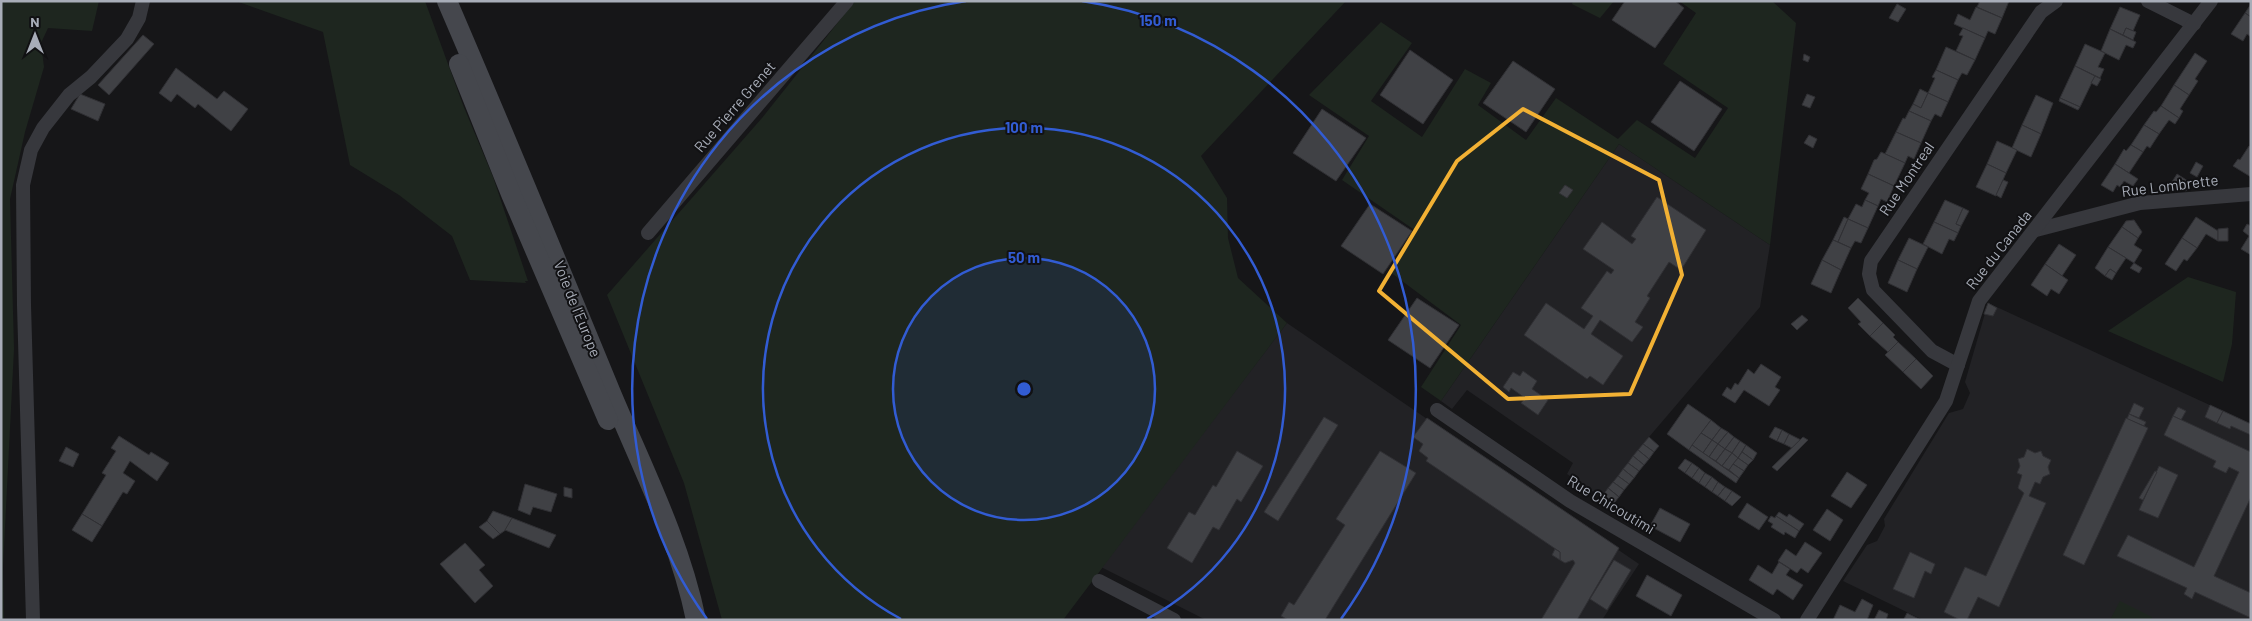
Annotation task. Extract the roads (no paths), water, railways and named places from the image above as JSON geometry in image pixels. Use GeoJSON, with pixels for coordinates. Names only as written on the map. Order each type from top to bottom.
{"type":"FeatureCollection","features":[{"type":"Feature","properties":{"kind":"main road","name":"Voie de l'Europe"},"geometry":{"type":"LineString","coordinates":[[435,1],[515,203],[653,526],[677,594],[683,620]]}},
{"type":"Feature","properties":{"kind":"main road","name":"Voie de l'Europe"},"geometry":{"type":"LineString","coordinates":[[447,1],[670,535],[692,597],[696,620]]}},
{"type":"Feature","properties":{"kind":"street"},"geometry":{"type":"LineString","coordinates":[[33,620],[24,305],[23,185],[31,150],[42,128],[69,95],[91,77],[127,39],[139,18],[143,1]]}},
{"type":"Feature","properties":{"kind":"street","name":"Rue Pierre Grenet"},"geometry":{"type":"LineString","coordinates":[[648,233],[847,1]]}},
{"type":"Feature","properties":{"kind":"street","name":"Rue Montreal"},"geometry":{"type":"LineString","coordinates":[[1958,364],[1932,351],[1873,290],[1869,274],[1871,261],[2041,12],[2056,1]]}},
{"type":"Feature","properties":{"kind":"street"},"geometry":{"type":"LineString","coordinates":[[2148,1],[2194,24]]}},
{"type":"Feature","properties":{"kind":"street","name":"Rue du Canada"},"geometry":{"type":"LineString","coordinates":[[1807,620],[1946,401],[1979,301],[2036,230],[2211,1]]}},
{"type":"Feature","properties":{"kind":"street","name":"Rue Lombrette"},"geometry":{"type":"LineString","coordinates":[[2036,230],[2140,203],[2251,194]]}},
{"type":"Feature","properties":{"kind":"street","name":"Rue Chicoutimi"},"geometry":{"type":"LineString","coordinates":[[1436,410],[1570,500],[1774,620]]}},
{"type":"Feature","properties":{"kind":"street"},"geometry":{"type":"LineString","coordinates":[[1099,581],[1174,620]]}}]}
